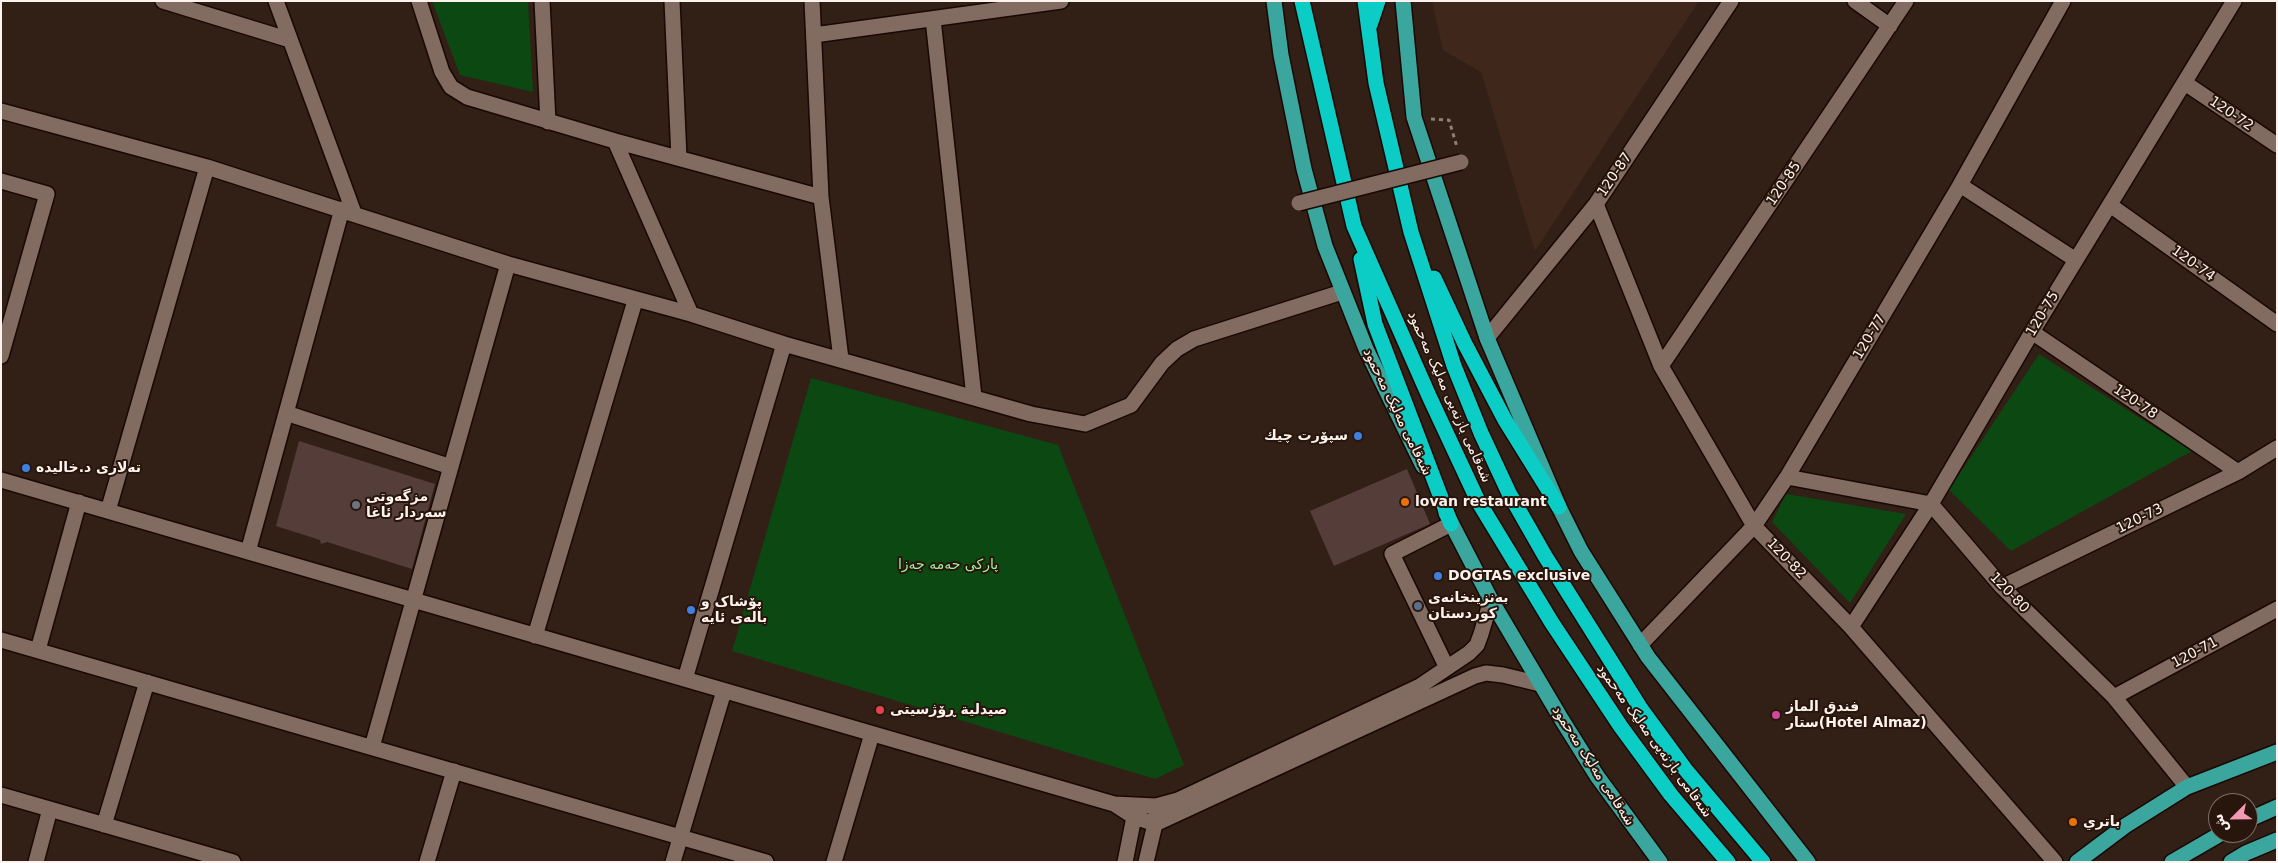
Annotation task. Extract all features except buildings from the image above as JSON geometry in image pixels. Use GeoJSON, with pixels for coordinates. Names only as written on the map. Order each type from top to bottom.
{"type":"FeatureCollection","features":[{"type":"Feature","properties":{"kind":"highway","name":"شەقامی بازنەیی مەلیک مەحمود"},"geometry":{"type":"LineString","coordinates":[[1302,1],[1354,226],[1429,396],[1478,501],[1582,670],[1621,727],[1671,795],[1728,862]]}},
{"type":"Feature","properties":{"kind":"highway","name":"شەقامی بازنەیی مەلیک مەحمود"},"geometry":{"type":"LineString","coordinates":[[1365,1],[1376,83],[1411,232],[1454,366],[1481,433],[1509,493],[1545,556],[1640,709],[1685,769],[1763,862]]}},
{"type":"Feature","properties":{"kind":"highway"},"geometry":{"type":"LineString","coordinates":[[1368,29],[1378,1]]}},
{"type":"Feature","properties":{"kind":"highway"},"geometry":{"type":"LineString","coordinates":[[1354,226],[1376,324],[1451,524]]}},
{"type":"Feature","properties":{"kind":"highway"},"geometry":{"type":"LineString","coordinates":[[1411,232],[1487,387],[1559,507]]}},
{"type":"Feature","properties":{"kind":"main road","name":"شەقامی مەلیک مەحمود"},"geometry":{"type":"LineString","coordinates":[[1274,1],[1281,55],[1304,169],[1325,246],[1366,349],[1451,524],[1491,600],[1597,776],[1659,862]]}},
{"type":"Feature","properties":{"kind":"main road"},"geometry":{"type":"LineString","coordinates":[[1403,1],[1414,117],[1487,338],[1559,507],[1581,551],[1640,645],[1808,862]]}},
{"type":"Feature","properties":{"kind":"main road"},"geometry":{"type":"LineString","coordinates":[[2076,862],[2125,826],[2187,787],[2277,752]]}},
{"type":"Feature","properties":{"kind":"main road"},"geometry":{"type":"LineString","coordinates":[[2258,816],[2277,807]]}},
{"type":"Feature","properties":{"kind":"main road"},"geometry":{"type":"LineString","coordinates":[[2231,862],[2246,853],[2277,840]]}},
{"type":"Feature","properties":{"kind":"main road"},"geometry":{"type":"LineString","coordinates":[[2172,862],[2208,841]]}},
{"type":"Feature","properties":{"kind":"street"},"geometry":{"type":"LineString","coordinates":[[163,1],[290,40]]}},
{"type":"Feature","properties":{"kind":"street"},"geometry":{"type":"LineString","coordinates":[[248,552],[286,413],[348,211],[276,1]]}},
{"type":"Feature","properties":{"kind":"street"},"geometry":{"type":"LineString","coordinates":[[419,1],[442,72],[451,87],[467,97],[615,141],[822,197]]}},
{"type":"Feature","properties":{"kind":"street"},"geometry":{"type":"LineString","coordinates":[[542,1],[548,122]]}},
{"type":"Feature","properties":{"kind":"street"},"geometry":{"type":"LineString","coordinates":[[672,1],[679,158]]}},
{"type":"Feature","properties":{"kind":"street"},"geometry":{"type":"LineString","coordinates":[[812,1],[822,197],[841,359]]}},
{"type":"Feature","properties":{"kind":"street"},"geometry":{"type":"LineString","coordinates":[[814,35],[1061,1]]}},
{"type":"Feature","properties":{"kind":"street","name":"120-87"},"geometry":{"type":"LineString","coordinates":[[1487,338],[1596,204],[1731,1]]}},
{"type":"Feature","properties":{"kind":"street"},"geometry":{"type":"LineString","coordinates":[[1855,1],[1890,26]]}},
{"type":"Feature","properties":{"kind":"street","name":"120-85"},"geometry":{"type":"LineString","coordinates":[[1662,366],[1906,1]]}},
{"type":"Feature","properties":{"kind":"street","name":"120-77"},"geometry":{"type":"LineString","coordinates":[[1640,645],[1754,526],[1788,476],[1960,185],[2064,1]]}},
{"type":"Feature","properties":{"kind":"street","name":"120-75"},"geometry":{"type":"LineString","coordinates":[[1851,627],[1931,504],[2032,332],[2234,1]]}},
{"type":"Feature","properties":{"kind":"street"},"geometry":{"type":"LineString","coordinates":[[933,19],[974,397]]}},
{"type":"Feature","properties":{"kind":"street","name":"120-72"},"geometry":{"type":"LineString","coordinates":[[2185,83],[2277,145]]}},
{"type":"Feature","properties":{"kind":"street"},"geometry":{"type":"LineString","coordinates":[[1,111],[207,167],[508,264],[635,301],[691,314],[784,344],[1031,414],[1085,424],[1131,405],[1162,364],[1177,349],[1194,339],[1342,292]]}},
{"type":"Feature","properties":{"kind":"street"},"geometry":{"type":"LineString","coordinates":[[615,141],[691,314]]}},
{"type":"Feature","properties":{"kind":"street"},"geometry":{"type":"LineString","coordinates":[[1299,204],[1461,162]]}},
{"type":"Feature","properties":{"kind":"street"},"geometry":{"type":"LineString","coordinates":[[108,511],[207,167]]}},
{"type":"Feature","properties":{"kind":"street"},"geometry":{"type":"LineString","coordinates":[[1,182],[47,194],[4,337],[1,356]]}},
{"type":"Feature","properties":{"kind":"street"},"geometry":{"type":"LineString","coordinates":[[1960,185],[2076,260]]}},
{"type":"Feature","properties":{"kind":"street","name":"120-82"},"geometry":{"type":"LineString","coordinates":[[1596,204],[1662,366],[1754,526],[1851,627],[2055,862]]}},
{"type":"Feature","properties":{"kind":"street","name":"120-74"},"geometry":{"type":"LineString","coordinates":[[2110,205],[2277,324]]}},
{"type":"Feature","properties":{"kind":"street"},"geometry":{"type":"LineString","coordinates":[[372,747],[508,264]]}},
{"type":"Feature","properties":{"kind":"street"},"geometry":{"type":"LineString","coordinates":[[535,636],[635,301]]}},
{"type":"Feature","properties":{"kind":"street","name":"120-78"},"geometry":{"type":"LineString","coordinates":[[2032,332],[2238,472]]}},
{"type":"Feature","properties":{"kind":"street"},"geometry":{"type":"LineString","coordinates":[[685,679],[784,344]]}},
{"type":"Feature","properties":{"kind":"street"},"geometry":{"type":"LineString","coordinates":[[286,413],[451,467]]}},
{"type":"Feature","properties":{"kind":"street","name":"120-73"},"geometry":{"type":"LineString","coordinates":[[2002,587],[2238,472],[2277,448]]}},
{"type":"Feature","properties":{"kind":"street"},"geometry":{"type":"LineString","coordinates":[[1788,476],[1931,504]]}},
{"type":"Feature","properties":{"kind":"street"},"geometry":{"type":"LineString","coordinates":[[1,480],[1135,810],[1155,824]]}},
{"type":"Feature","properties":{"kind":"street"},"geometry":{"type":"LineString","coordinates":[[38,650],[79,502]]}},
{"type":"Feature","properties":{"kind":"street","name":"120-80"},"geometry":{"type":"LineString","coordinates":[[1931,504],[2002,587],[2114,697],[2187,787]]}},
{"type":"Feature","properties":{"kind":"street"},"geometry":{"type":"LineString","coordinates":[[1447,668],[1392,554],[1451,524]]}},
{"type":"Feature","properties":{"kind":"street"},"geometry":{"type":"LineString","coordinates":[[1135,810],[1178,800],[1420,686],[1469,653],[1476,645],[1491,600]]}},
{"type":"Feature","properties":{"kind":"street","name":"120-71"},"geometry":{"type":"LineString","coordinates":[[2114,697],[2277,609]]}},
{"type":"Feature","properties":{"kind":"street"},"geometry":{"type":"LineString","coordinates":[[1,640],[766,862]]}},
{"type":"Feature","properties":{"kind":"street"},"geometry":{"type":"LineString","coordinates":[[1155,824],[1476,676],[1486,673],[1503,675],[1540,684]]}},
{"type":"Feature","properties":{"kind":"street"},"geometry":{"type":"LineString","coordinates":[[104,825],[147,682]]}},
{"type":"Feature","properties":{"kind":"street"},"geometry":{"type":"LineString","coordinates":[[673,862],[724,690]]}},
{"type":"Feature","properties":{"kind":"street"},"geometry":{"type":"LineString","coordinates":[[834,862],[872,734]]}},
{"type":"Feature","properties":{"kind":"street"},"geometry":{"type":"LineString","coordinates":[[427,862],[454,771]]}},
{"type":"Feature","properties":{"kind":"street"},"geometry":{"type":"LineString","coordinates":[[1,795],[233,862]]}},
{"type":"Feature","properties":{"kind":"street"},"geometry":{"type":"LineString","coordinates":[[1146,862],[1155,824],[1156,806]]}},
{"type":"Feature","properties":{"kind":"street"},"geometry":{"type":"LineString","coordinates":[[36,862],[50,809]]}},
{"type":"Feature","properties":{"kind":"street"},"geometry":{"type":"LineString","coordinates":[[1125,862],[1135,810]]}},
{"type":"Feature","properties":{"kind":"path"},"geometry":{"type":"LineString","coordinates":[[1449,120],[1461,162]]}},
{"type":"Feature","properties":{"kind":"shaded area"},"geometry":{"type":"Polygon","coordinates":[[[1432,1],[1699,1],[1535,251],[1481,72],[1443,50],[1432,1]]]}},
{"type":"Feature","properties":{"kind":"green space"},"geometry":{"type":"Polygon","coordinates":[[[432,1],[528,1],[533,92],[460,75],[432,1]]]}},
{"type":"Feature","properties":{"kind":"green space"},"geometry":{"type":"Polygon","coordinates":[[[2039,354],[2192,451],[2011,551],[1949,490],[2039,354]]]}},
{"type":"Feature","properties":{"kind":"green space","name":"پارکی حەمە جەزا"},"geometry":{"type":"Polygon","coordinates":[[[811,378],[1058,445],[1184,765],[1155,779],[732,651],[811,378]]]}},
{"type":"Feature","properties":{"kind":"green space"},"geometry":{"type":"Polygon","coordinates":[[[1786,494],[1906,514],[1850,603],[1772,522],[1786,494]]]}},
{"type":"Feature","properties":{"kind":"place","name":"سپۆرت چيك"},"geometry":{"type":"Point","coordinates":[1358,436]}},
{"type":"Feature","properties":{"kind":"place","name":"تەلاری د.خالیدە"},"geometry":{"type":"Point","coordinates":[26,468]}},
{"type":"Feature","properties":{"kind":"place","name":"lovan restaurant"},"geometry":{"type":"Point","coordinates":[1405,502]}},
{"type":"Feature","properties":{"kind":"place","name":"مزگەوتی سەردار ئاغا"},"geometry":{"type":"Point","coordinates":[356,505]}},
{"type":"Feature","properties":{"kind":"place","name":"DOGTAS exclusive"},"geometry":{"type":"Point","coordinates":[1438,576]}},
{"type":"Feature","properties":{"kind":"place","name":"بەنزینخانەی کوردستان"},"geometry":{"type":"Point","coordinates":[1418,606]}},
{"type":"Feature","properties":{"kind":"place","name":"پۆشاک و بالەی ئایە"},"geometry":{"type":"Point","coordinates":[691,610]}},
{"type":"Feature","properties":{"kind":"place","name":"صيدلية ڕۆژسیتی"},"geometry":{"type":"Point","coordinates":[880,710]}},
{"type":"Feature","properties":{"kind":"place","name":"فندق الماز ستار(Hotel Almaz)"},"geometry":{"type":"Point","coordinates":[1776,715]}},
{"type":"Feature","properties":{"kind":"place","name":"باتري"},"geometry":{"type":"Point","coordinates":[2073,822]}}]}
